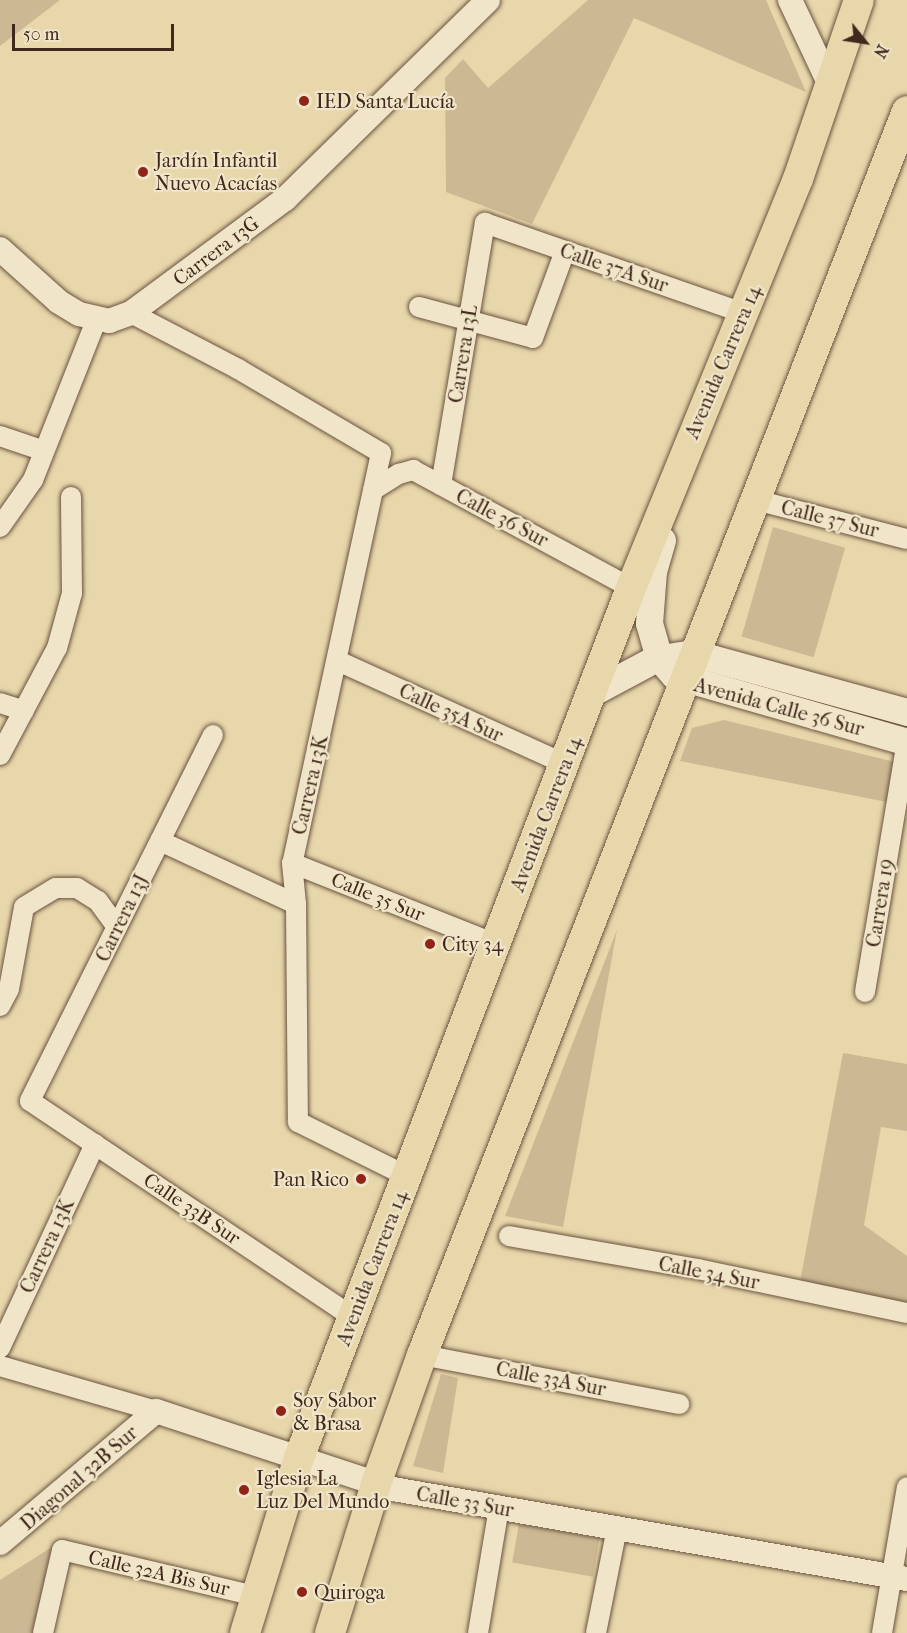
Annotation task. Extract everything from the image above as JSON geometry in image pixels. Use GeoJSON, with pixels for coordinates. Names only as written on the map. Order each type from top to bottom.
{"type":"FeatureCollection","features":[{"type":"Feature","properties":{"kind":"main road","name":"Avenida Carrera 14"},"geometry":{"type":"LineString","coordinates":[[245,1633],[299,1458],[631,588],[743,313],[831,87],[859,0]]}},
{"type":"Feature","properties":{"kind":"main road"},"geometry":{"type":"LineString","coordinates":[[330,1633],[376,1484],[422,1355],[752,499],[907,111]]}},
{"type":"Feature","properties":{"kind":"main road","name":"Avenida Calle 36 Sur"},"geometry":{"type":"LineString","coordinates":[[743,313],[718,396],[656,559],[649,623],[660,658],[683,681],[907,742]]}},
{"type":"Feature","properties":{"kind":"main road","name":"Avenida Calle 36 Sur"},"geometry":{"type":"LineString","coordinates":[[591,693],[632,669],[660,658],[693,653],[907,712]]}},
{"type":"Feature","properties":{"kind":"street","name":"Carrera 13G"},"geometry":{"type":"LineString","coordinates":[[96,321],[118,320],[131,313],[285,200],[488,0]]}},
{"type":"Feature","properties":{"kind":"street"},"geometry":{"type":"LineString","coordinates":[[790,0],[831,87]]}},
{"type":"Feature","properties":{"kind":"street","name":"Calle 37A Sur"},"geometry":{"type":"LineString","coordinates":[[485,223],[743,313]]}},
{"type":"Feature","properties":{"kind":"street","name":"Carrera 13L"},"geometry":{"type":"LineString","coordinates":[[441,485],[485,223]]}},
{"type":"Feature","properties":{"kind":"street"},"geometry":{"type":"LineString","coordinates":[[0,249],[59,302],[96,321],[33,480],[0,527]]}},
{"type":"Feature","properties":{"kind":"street"},"geometry":{"type":"LineString","coordinates":[[419,307],[532,338],[565,251]]}},
{"type":"Feature","properties":{"kind":"street","name":"Carrera 13K"},"geometry":{"type":"LineString","coordinates":[[131,313],[238,369],[381,453],[338,661],[292,863],[296,904],[298,1122],[407,1176]]}},
{"type":"Feature","properties":{"kind":"street"},"geometry":{"type":"LineString","coordinates":[[0,436],[44,451]]}},
{"type":"Feature","properties":{"kind":"street","name":"Calle 36 Sur"},"geometry":{"type":"LineString","coordinates":[[373,490],[399,474],[413,470],[631,588]]}},
{"type":"Feature","properties":{"kind":"street"},"geometry":{"type":"LineString","coordinates":[[0,755],[57,648],[72,593],[72,497]]}},
{"type":"Feature","properties":{"kind":"street","name":"Calle 37 Sur"},"geometry":{"type":"LineString","coordinates":[[752,499],[907,539]]}},
{"type":"Feature","properties":{"kind":"street","name":"Calle 35A Sur"},"geometry":{"type":"LineString","coordinates":[[338,661],[565,764]]}},
{"type":"Feature","properties":{"kind":"street"},"geometry":{"type":"LineString","coordinates":[[0,703],[24,711]]}},
{"type":"Feature","properties":{"kind":"street","name":"Carrera 13J"},"geometry":{"type":"LineString","coordinates":[[30,1101],[213,735]]}},
{"type":"Feature","properties":{"kind":"street","name":"Carrera 19"},"geometry":{"type":"LineString","coordinates":[[865,992],[907,742]]}},
{"type":"Feature","properties":{"kind":"street"},"geometry":{"type":"LineString","coordinates":[[159,841],[296,904]]}},
{"type":"Feature","properties":{"kind":"street","name":"Calle 35 Sur"},"geometry":{"type":"LineString","coordinates":[[292,863],[496,944]]}},
{"type":"Feature","properties":{"kind":"street"},"geometry":{"type":"LineString","coordinates":[[0,1006],[9,989],[24,907],[56,888],[77,888],[98,901],[117,927]]}},
{"type":"Feature","properties":{"kind":"street","name":"Calle 33B Sur"},"geometry":{"type":"LineString","coordinates":[[30,1101],[353,1317]]}},
{"type":"Feature","properties":{"kind":"street","name":"Carrera 13K"},"geometry":{"type":"LineString","coordinates":[[0,1348],[95,1144]]}},
{"type":"Feature","properties":{"kind":"street","name":"Calle 34 Sur"},"geometry":{"type":"LineString","coordinates":[[510,1236],[698,1269],[907,1313]]}},
{"type":"Feature","properties":{"kind":"street","name":"Calle 33A Sur"},"geometry":{"type":"LineString","coordinates":[[422,1355],[679,1404]]}},
{"type":"Feature","properties":{"kind":"street","name":"Calle 33 Sur"},"geometry":{"type":"LineString","coordinates":[[0,1366],[156,1411],[376,1484],[499,1508],[899,1578]]}},
{"type":"Feature","properties":{"kind":"street","name":"Diagonal 32B Sur"},"geometry":{"type":"LineString","coordinates":[[0,1543],[156,1411]]}},
{"type":"Feature","properties":{"kind":"street"},"geometry":{"type":"LineString","coordinates":[[882,1633],[899,1578],[907,1486]]}},
{"type":"Feature","properties":{"kind":"street"},"geometry":{"type":"LineString","coordinates":[[478,1633],[499,1508]]}},
{"type":"Feature","properties":{"kind":"street"},"geometry":{"type":"LineString","coordinates":[[596,1633],[617,1528]]}},
{"type":"Feature","properties":{"kind":"street","name":"Calle 32A Bis Sur"},"geometry":{"type":"LineString","coordinates":[[43,1633],[62,1550],[255,1596]]}},
{"type":"Feature","properties":{"kind":"shaded area"},"geometry":{"type":"Polygon","coordinates":[[[0,0],[60,0],[0,46],[0,0]]]}},
{"type":"Feature","properties":{"kind":"shaded area"},"geometry":{"type":"Polygon","coordinates":[[[588,0],[766,0],[806,92],[634,18],[532,224],[446,192],[445,78],[463,59],[488,88],[588,0]]]}},
{"type":"Feature","properties":{"kind":"shaded area"},"geometry":{"type":"Polygon","coordinates":[[[773,527],[845,548],[814,657],[742,637],[773,527]]]}},
{"type":"Feature","properties":{"kind":"shaded area"},"geometry":{"type":"Polygon","coordinates":[[[724,720],[907,765],[907,806],[680,761],[692,728],[724,720]]]}},
{"type":"Feature","properties":{"kind":"shaded area"},"geometry":{"type":"Polygon","coordinates":[[[617,930],[563,1227],[505,1216],[617,930]]]}},
{"type":"Feature","properties":{"kind":"shaded area"},"geometry":{"type":"Polygon","coordinates":[[[843,1053],[907,1064],[907,1131],[881,1127],[864,1225],[907,1256],[907,1307],[799,1287],[843,1053]]]}},
{"type":"Feature","properties":{"kind":"shaded area"},"geometry":{"type":"Polygon","coordinates":[[[441,1374],[458,1378],[443,1473],[413,1466],[441,1374]]]}},
{"type":"Feature","properties":{"kind":"shaded area"},"geometry":{"type":"Polygon","coordinates":[[[519,1524],[600,1538],[593,1577],[512,1562],[519,1524]]]}},
{"type":"Feature","properties":{"kind":"shaded area"},"geometry":{"type":"Polygon","coordinates":[[[55,1545],[33,1633],[0,1633],[0,1580],[55,1545]]]}},
{"type":"Feature","properties":{"kind":"place","name":"IED Santa Lucía"},"geometry":{"type":"Point","coordinates":[304,101]}},
{"type":"Feature","properties":{"kind":"place","name":"Jardín Infantil Nuevo Acacías"},"geometry":{"type":"Point","coordinates":[143,172]}},
{"type":"Feature","properties":{"kind":"place","name":"City 34"},"geometry":{"type":"Point","coordinates":[430,944]}},
{"type":"Feature","properties":{"kind":"place","name":"Pan Rico"},"geometry":{"type":"Point","coordinates":[361,1179]}},
{"type":"Feature","properties":{"kind":"place","name":"Soy Sabor & Brasa"},"geometry":{"type":"Point","coordinates":[281,1411]}},
{"type":"Feature","properties":{"kind":"place","name":"Iglesia La Luz Del Mundo"},"geometry":{"type":"Point","coordinates":[244,1490]}},
{"type":"Feature","properties":{"kind":"place","name":"Quiroga"},"geometry":{"type":"Point","coordinates":[302,1592]}}]}
